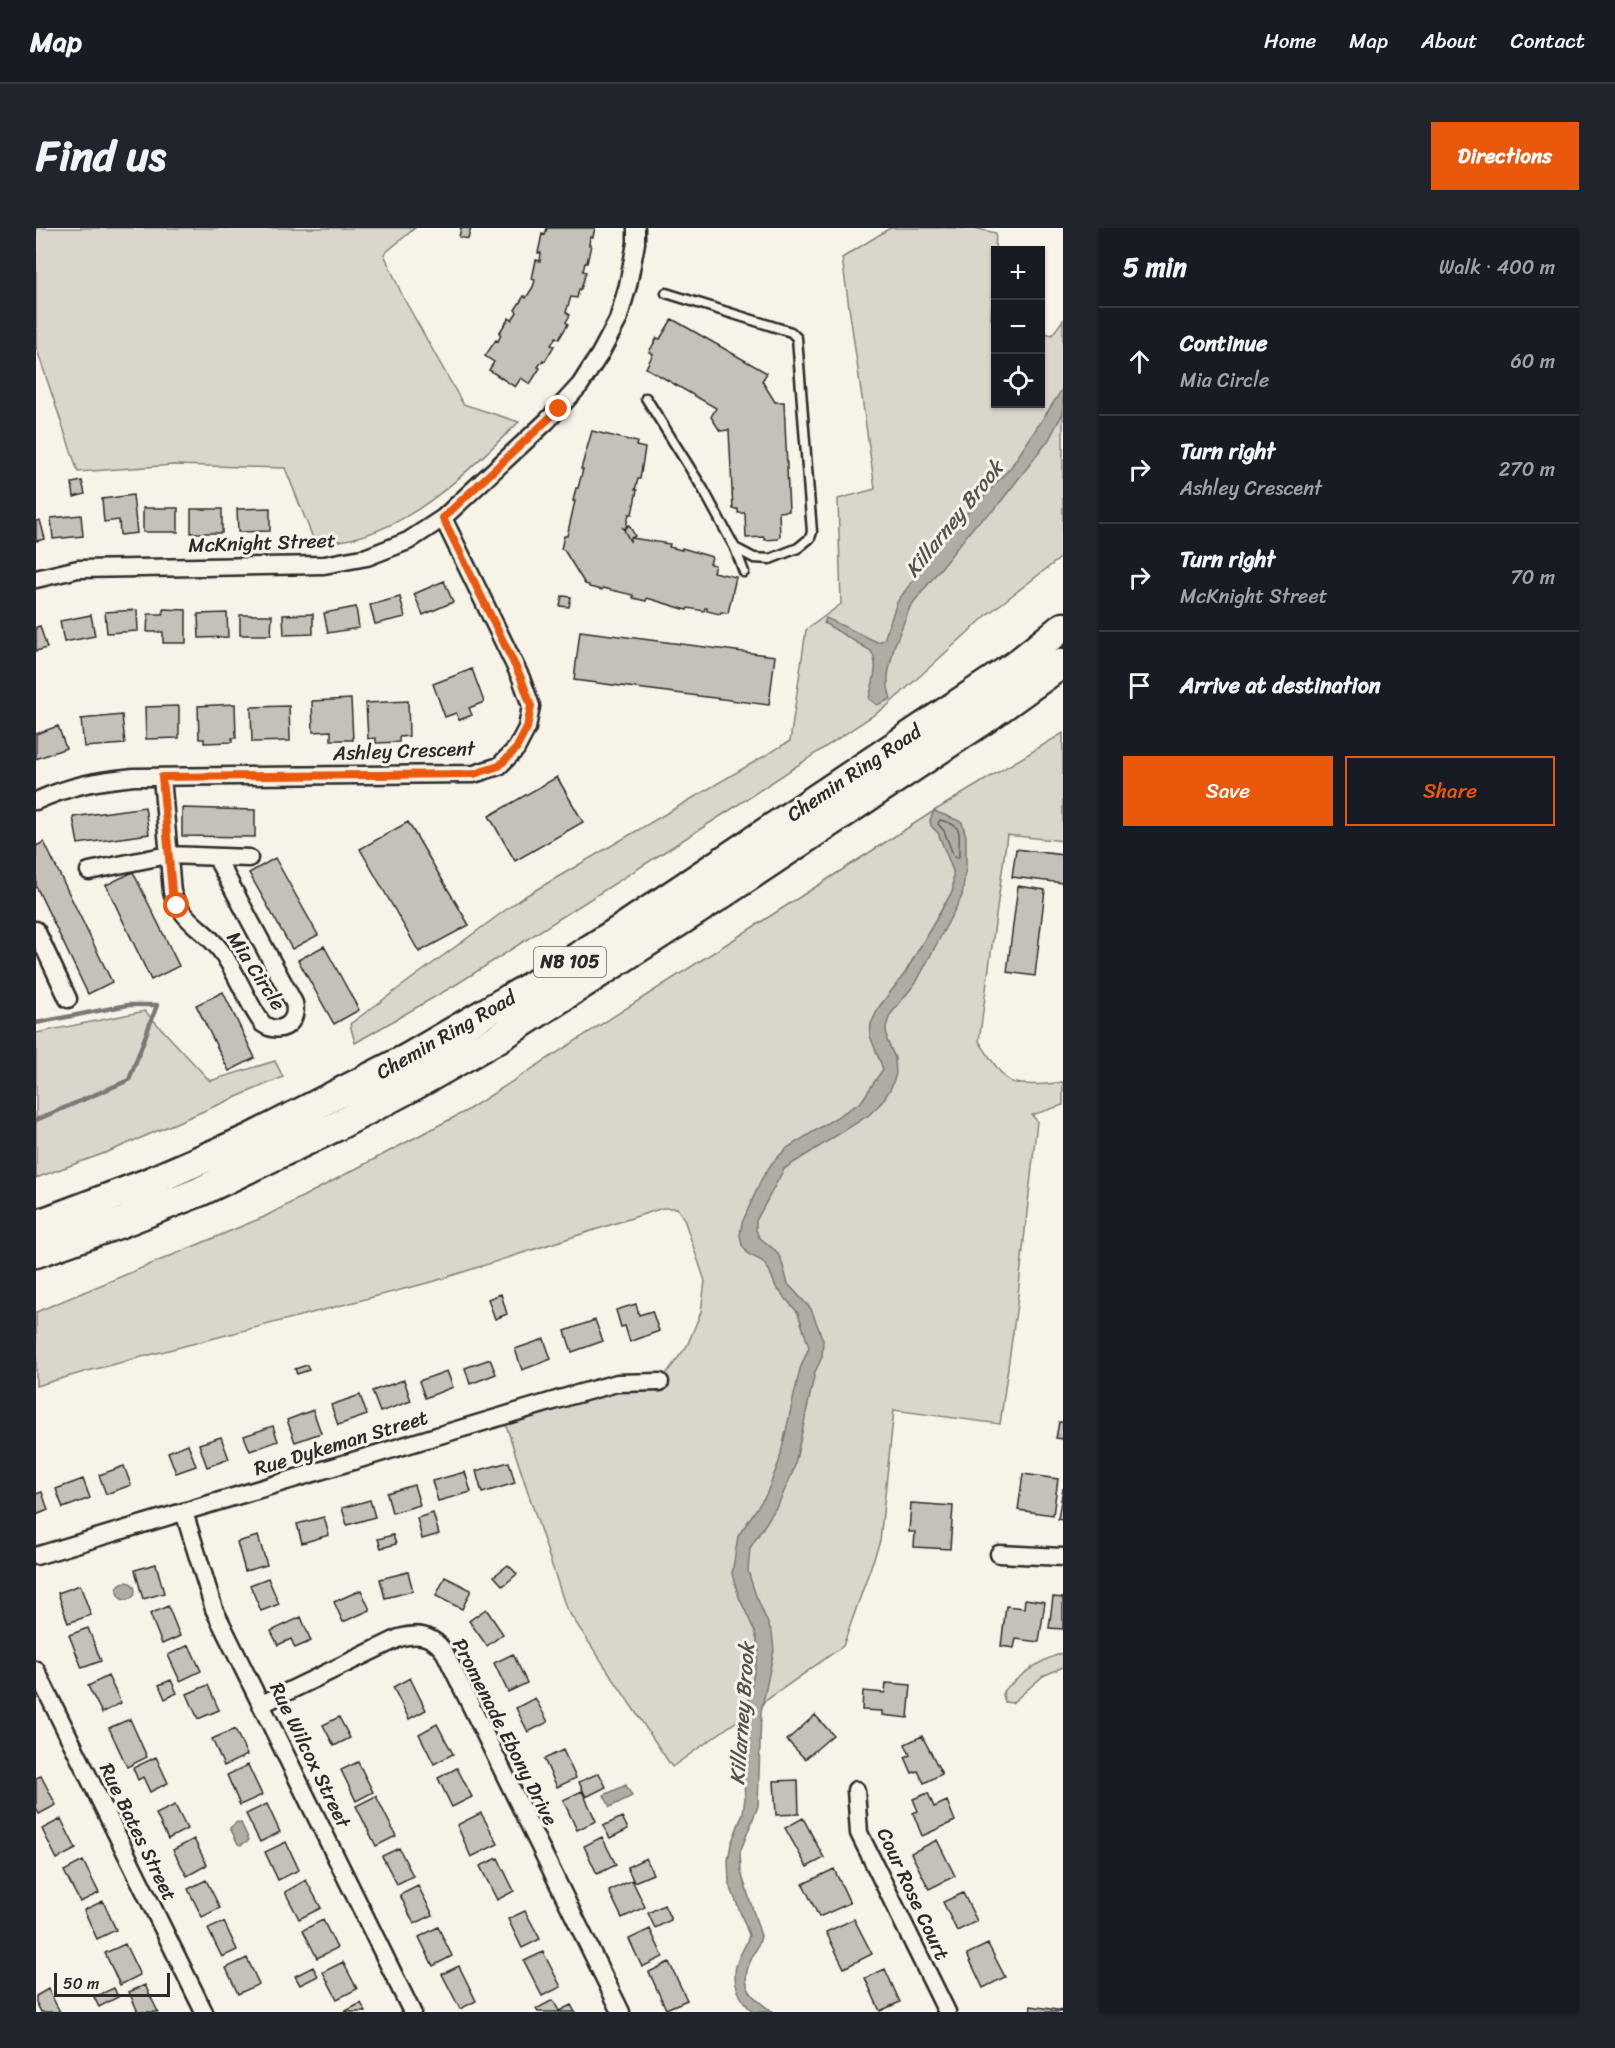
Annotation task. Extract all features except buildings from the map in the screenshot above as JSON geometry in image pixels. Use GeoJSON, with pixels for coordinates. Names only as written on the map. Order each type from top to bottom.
{"type":"FeatureCollection","features":[{"type":"Feature","properties":{"kind":"highway","name":"Chemin Ring Road"},"geometry":{"type":"LineString","coordinates":[[36,1225],[145,1184],[249,1139],[343,1093],[415,1054],[545,978],[1016,665],[1063,627]]}},
{"type":"Feature","properties":{"kind":"highway","name":"Chemin Ring Road"},"geometry":{"type":"LineString","coordinates":[[36,1253],[199,1192],[319,1135],[417,1084],[500,1037],[953,740],[1063,663]]}},
{"type":"Feature","properties":{"kind":"highway"},"geometry":{"type":"LineString","coordinates":[[36,1216],[145,1184]]}},
{"type":"Feature","properties":{"kind":"highway"},"geometry":{"type":"LineString","coordinates":[[36,1264],[70,1250],[121,1223]]}},
{"type":"Feature","properties":{"kind":"street","name":"McKnight Street"},"geometry":{"type":"LineString","coordinates":[[36,579],[78,569],[324,565],[367,557],[408,541],[443,518],[547,421],[580,385],[618,320],[628,285],[636,243],[636,228]]}},
{"type":"Feature","properties":{"kind":"street","name":"Ashley Crescent"},"geometry":{"type":"LineString","coordinates":[[36,801],[65,788],[134,777],[474,774],[499,766],[516,749],[527,728],[531,706],[521,678],[443,518]]}},
{"type":"Feature","properties":{"kind":"street","name":"Mia Circle"},"geometry":{"type":"LineString","coordinates":[[162,777],[172,892],[177,906],[186,918],[222,952],[263,1024],[273,1029],[285,1027],[290,1024],[295,1014],[294,1002],[216,857]]}},
{"type":"Feature","properties":{"kind":"street"},"geometry":{"type":"LineString","coordinates":[[89,871],[168,855],[249,858]]}},
{"type":"Feature","properties":{"kind":"street"},"geometry":{"type":"LineString","coordinates":[[36,930],[68,999]]}},
{"type":"Feature","properties":{"kind":"street","name":"Rue Dykeman Street"},"geometry":{"type":"LineString","coordinates":[[36,1556],[570,1396],[617,1383],[660,1382]]}},
{"type":"Feature","properties":{"kind":"street","name":"Rue Wilcox Street"},"geometry":{"type":"LineString","coordinates":[[184,1512],[214,1608],[412,2012]]}},
{"type":"Feature","properties":{"kind":"street"},"geometry":{"type":"LineString","coordinates":[[999,1554],[1063,1557]]}},
{"type":"Feature","properties":{"kind":"street","name":"Promenade Ebony Drive"},"geometry":{"type":"LineString","coordinates":[[262,1704],[399,1638],[421,1634],[435,1640],[445,1653],[621,2012]]}},
{"type":"Feature","properties":{"kind":"street","name":"Rue Bates Street"},"geometry":{"type":"LineString","coordinates":[[36,1670],[204,2012]]}},
{"type":"Feature","properties":{"kind":"street","name":"Cour Rose Court"},"geometry":{"type":"LineString","coordinates":[[856,1790],[859,1833],[947,2012]]}},
{"type":"Feature","properties":{"kind":"lane"},"geometry":{"type":"LineString","coordinates":[[666,293],[791,332],[797,338],[812,532],[798,548],[770,559],[754,558],[735,548]]}},
{"type":"Feature","properties":{"kind":"lane"},"geometry":{"type":"LineString","coordinates":[[646,398],[703,489],[735,548],[744,572]]}},
{"type":"Feature","properties":{"kind":"shaded area"},"geometry":{"type":"Polygon","coordinates":[[[36,228],[415,228],[384,254],[403,297],[463,404],[519,422],[475,464],[428,503],[375,532],[346,540],[315,543],[285,468],[173,465],[78,472],[36,347],[36,228]]]}},
{"type":"Feature","properties":{"kind":"shaded area"},"geometry":{"type":"Polygon","coordinates":[[[890,228],[974,228],[996,233],[995,246],[991,246],[991,408],[1045,408],[1045,333],[1052,335],[1063,320],[1063,556],[988,614],[886,707],[727,812],[457,984],[355,1043],[350,1024],[522,898],[790,741],[806,630],[841,604],[838,499],[875,489],[842,258],[890,228]]]}},
{"type":"Feature","properties":{"kind":"shaded area"},"geometry":{"type":"Polygon","coordinates":[[[1063,733],[1063,841],[1007,835],[979,1041],[1000,1072],[1012,1082],[1034,1085],[1063,1082],[1063,1105],[1032,1115],[1037,1121],[1017,1304],[1000,1424],[894,1410],[880,1541],[843,1646],[672,1767],[566,1608],[503,1416],[660,1382],[687,1346],[701,1312],[705,1281],[684,1219],[677,1208],[663,1208],[435,1281],[36,1386],[36,1312],[264,1217],[466,1111],[934,811],[1063,733]]]}},
{"type":"Feature","properties":{"kind":"shaded area"},"geometry":{"type":"Polygon","coordinates":[[[145,1011],[210,1081],[275,1061],[283,1077],[108,1152],[36,1178],[36,1033],[145,1011]]]}},
{"type":"Feature","properties":{"kind":"shaded area"},"geometry":{"type":"Polygon","coordinates":[[[1063,1653],[1063,1667],[1043,1676],[1012,1703],[1005,1702],[1004,1690],[1011,1684],[1038,1664],[1063,1653]]]}},
{"type":"Feature","properties":{"kind":"water"},"geometry":{"type":"Polygon","coordinates":[[[1063,388],[1063,413],[1048,441],[995,509],[975,525],[910,607],[894,647],[888,675],[891,699],[877,705],[869,699],[875,668],[874,656],[871,651],[824,623],[826,618],[877,642],[884,640],[897,602],[953,525],[977,504],[1011,467],[1063,388]]]}},
{"type":"Feature","properties":{"kind":"water"},"geometry":{"type":"Polygon","coordinates":[[[934,811],[962,822],[966,836],[966,867],[962,896],[917,981],[890,1015],[886,1027],[887,1040],[895,1058],[896,1074],[891,1088],[882,1102],[869,1115],[784,1169],[756,1221],[759,1237],[776,1251],[781,1259],[788,1284],[811,1309],[823,1340],[822,1357],[815,1372],[794,1469],[779,1503],[750,1548],[748,1571],[772,1633],[774,1650],[761,1712],[758,1806],[740,1852],[741,1872],[761,1936],[747,1971],[747,1985],[754,1997],[773,2012],[753,2012],[740,1996],[736,1983],[735,1969],[749,1935],[729,1883],[728,1860],[731,1844],[743,1813],[746,1711],[759,1649],[755,1632],[739,1597],[732,1574],[738,1536],[766,1495],[779,1462],[800,1369],[809,1347],[798,1313],[776,1287],[769,1270],[762,1261],[748,1254],[742,1245],[740,1235],[742,1223],[761,1180],[772,1163],[787,1148],[861,1102],[883,1069],[870,1036],[871,1024],[879,1007],[905,973],[953,890],[953,871],[938,833],[931,826],[930,820],[934,811]]]}},
{"type":"Feature","properties":{"kind":"water"},"geometry":{"type":"Polygon","coordinates":[[[126,1582],[132,1585],[135,1591],[132,1597],[126,1600],[120,1597],[117,1591],[120,1585],[126,1582]]]}},
{"type":"Feature","properties":{"kind":"water"},"geometry":{"type":"Polygon","coordinates":[[[626,1785],[632,1796],[610,1807],[604,1795],[626,1785]]]}},
{"type":"Feature","properties":{"kind":"water"},"geometry":{"type":"Polygon","coordinates":[[[237,1822],[241,1823],[249,1840],[241,1845],[238,1844],[230,1828],[237,1822]]]}},
{"type":"Feature","properties":{"kind":"waterway"},"geometry":{"type":"LineString","coordinates":[[36,1023],[128,1005],[157,1005],[129,1080],[36,1120]]}},
{"type":"Feature","properties":{"kind":"route"},"geometry":{"type":"LineString","coordinates":[[177,906],[172,892],[162,777],[474,774],[499,766],[516,749],[527,728],[531,706],[521,678],[443,518],[559,409]]}},
{"type":"Feature","properties":{"kind":"water label","name":"Killarney Brook"},"geometry":{"type":"Point","coordinates":[954,519]}},
{"type":"Feature","properties":{"kind":"water label","name":"Killarney Brook"},"geometry":{"type":"Point","coordinates":[742,1714]}}]}
